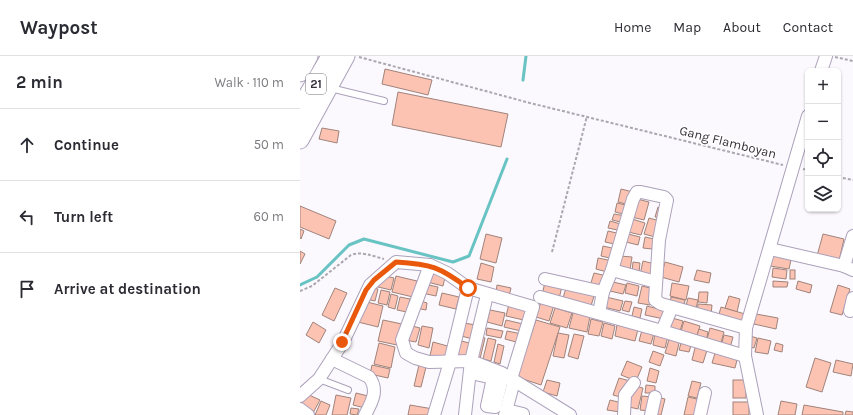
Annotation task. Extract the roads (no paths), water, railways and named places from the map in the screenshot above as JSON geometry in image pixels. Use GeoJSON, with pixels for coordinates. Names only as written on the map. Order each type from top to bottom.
{"type":"FeatureCollection","features":[{"type":"Feature","properties":{"kind":"highway","name":"21"},"geometry":{"type":"LineString","coordinates":[[300,87],[317,56]]}},
{"type":"Feature","properties":{"kind":"highway","name":"21"},"geometry":{"type":"LineString","coordinates":[[300,113],[333,56]]}},
{"type":"Feature","properties":{"kind":"street"},"geometry":{"type":"LineString","coordinates":[[300,73],[309,56]]}},
{"type":"Feature","properties":{"kind":"street"},"geometry":{"type":"LineString","coordinates":[[300,140],[346,56]]}},
{"type":"Feature","properties":{"kind":"street"},"geometry":{"type":"LineString","coordinates":[[822,68],[826,56]]}},
{"type":"Feature","properties":{"kind":"street"},"geometry":{"type":"LineString","coordinates":[[757,415],[745,356],[746,328],[805,126]]}},
{"type":"Feature","properties":{"kind":"street"},"geometry":{"type":"LineString","coordinates":[[599,312],[603,292],[612,270],[636,195],[641,192],[664,197],[667,200],[659,240],[655,300],[661,304],[746,328]]}},
{"type":"Feature","properties":{"kind":"street"},"geometry":{"type":"LineString","coordinates":[[770,249],[848,268],[853,236]]}},
{"type":"Feature","properties":{"kind":"street"},"geometry":{"type":"LineString","coordinates":[[300,396],[319,380],[342,342],[366,290],[374,280],[396,262],[430,265],[447,273],[468,288],[533,308],[509,378],[495,407],[488,406],[493,378],[471,367]]}},
{"type":"Feature","properties":{"kind":"street"},"geometry":{"type":"LineString","coordinates":[[430,265],[402,343],[406,353],[415,358],[429,362],[450,362],[509,378],[570,415]]}},
{"type":"Feature","properties":{"kind":"street"},"geometry":{"type":"LineString","coordinates":[[612,270],[656,282]]}},
{"type":"Feature","properties":{"kind":"street"},"geometry":{"type":"LineString","coordinates":[[545,279],[603,292]]}},
{"type":"Feature","properties":{"kind":"street"},"geometry":{"type":"LineString","coordinates":[[434,415],[450,362],[468,288]]}},
{"type":"Feature","properties":{"kind":"street"},"geometry":{"type":"LineString","coordinates":[[465,415],[471,367],[487,295]]}},
{"type":"Feature","properties":{"kind":"street"},"geometry":{"type":"LineString","coordinates":[[540,297],[599,312],[745,356]]}},
{"type":"Feature","properties":{"kind":"street"},"geometry":{"type":"LineString","coordinates":[[850,311],[853,298]]}},
{"type":"Feature","properties":{"kind":"street"},"geometry":{"type":"LineString","coordinates":[[662,331],[672,307]]}},
{"type":"Feature","properties":{"kind":"street"},"geometry":{"type":"LineString","coordinates":[[332,358],[369,377],[373,382],[374,392],[365,415]]}},
{"type":"Feature","properties":{"kind":"street"},"geometry":{"type":"LineString","coordinates":[[509,378],[506,413],[523,414]]}},
{"type":"Feature","properties":{"kind":"street"},"geometry":{"type":"LineString","coordinates":[[624,415],[623,402],[625,395],[634,383]]}},
{"type":"Feature","properties":{"kind":"street"},"geometry":{"type":"LineString","coordinates":[[700,415],[705,393]]}},
{"type":"Feature","properties":{"kind":"street"},"geometry":{"type":"LineString","coordinates":[[651,415],[654,397]]}},
{"type":"Feature","properties":{"kind":"street"},"geometry":{"type":"LineString","coordinates":[[300,409],[308,415]]}},
{"type":"Feature","properties":{"kind":"lane"},"geometry":{"type":"LineString","coordinates":[[328,88],[384,101]]}},
{"type":"Feature","properties":{"kind":"lane"},"geometry":{"type":"LineString","coordinates":[[319,380],[348,390]]}},
{"type":"Feature","properties":{"kind":"waterway"},"geometry":{"type":"LineString","coordinates":[[523,80],[526,56]]}},
{"type":"Feature","properties":{"kind":"waterway"},"geometry":{"type":"LineString","coordinates":[[300,285],[317,277],[349,245],[364,239],[453,262],[469,256],[507,159]]}}]}
